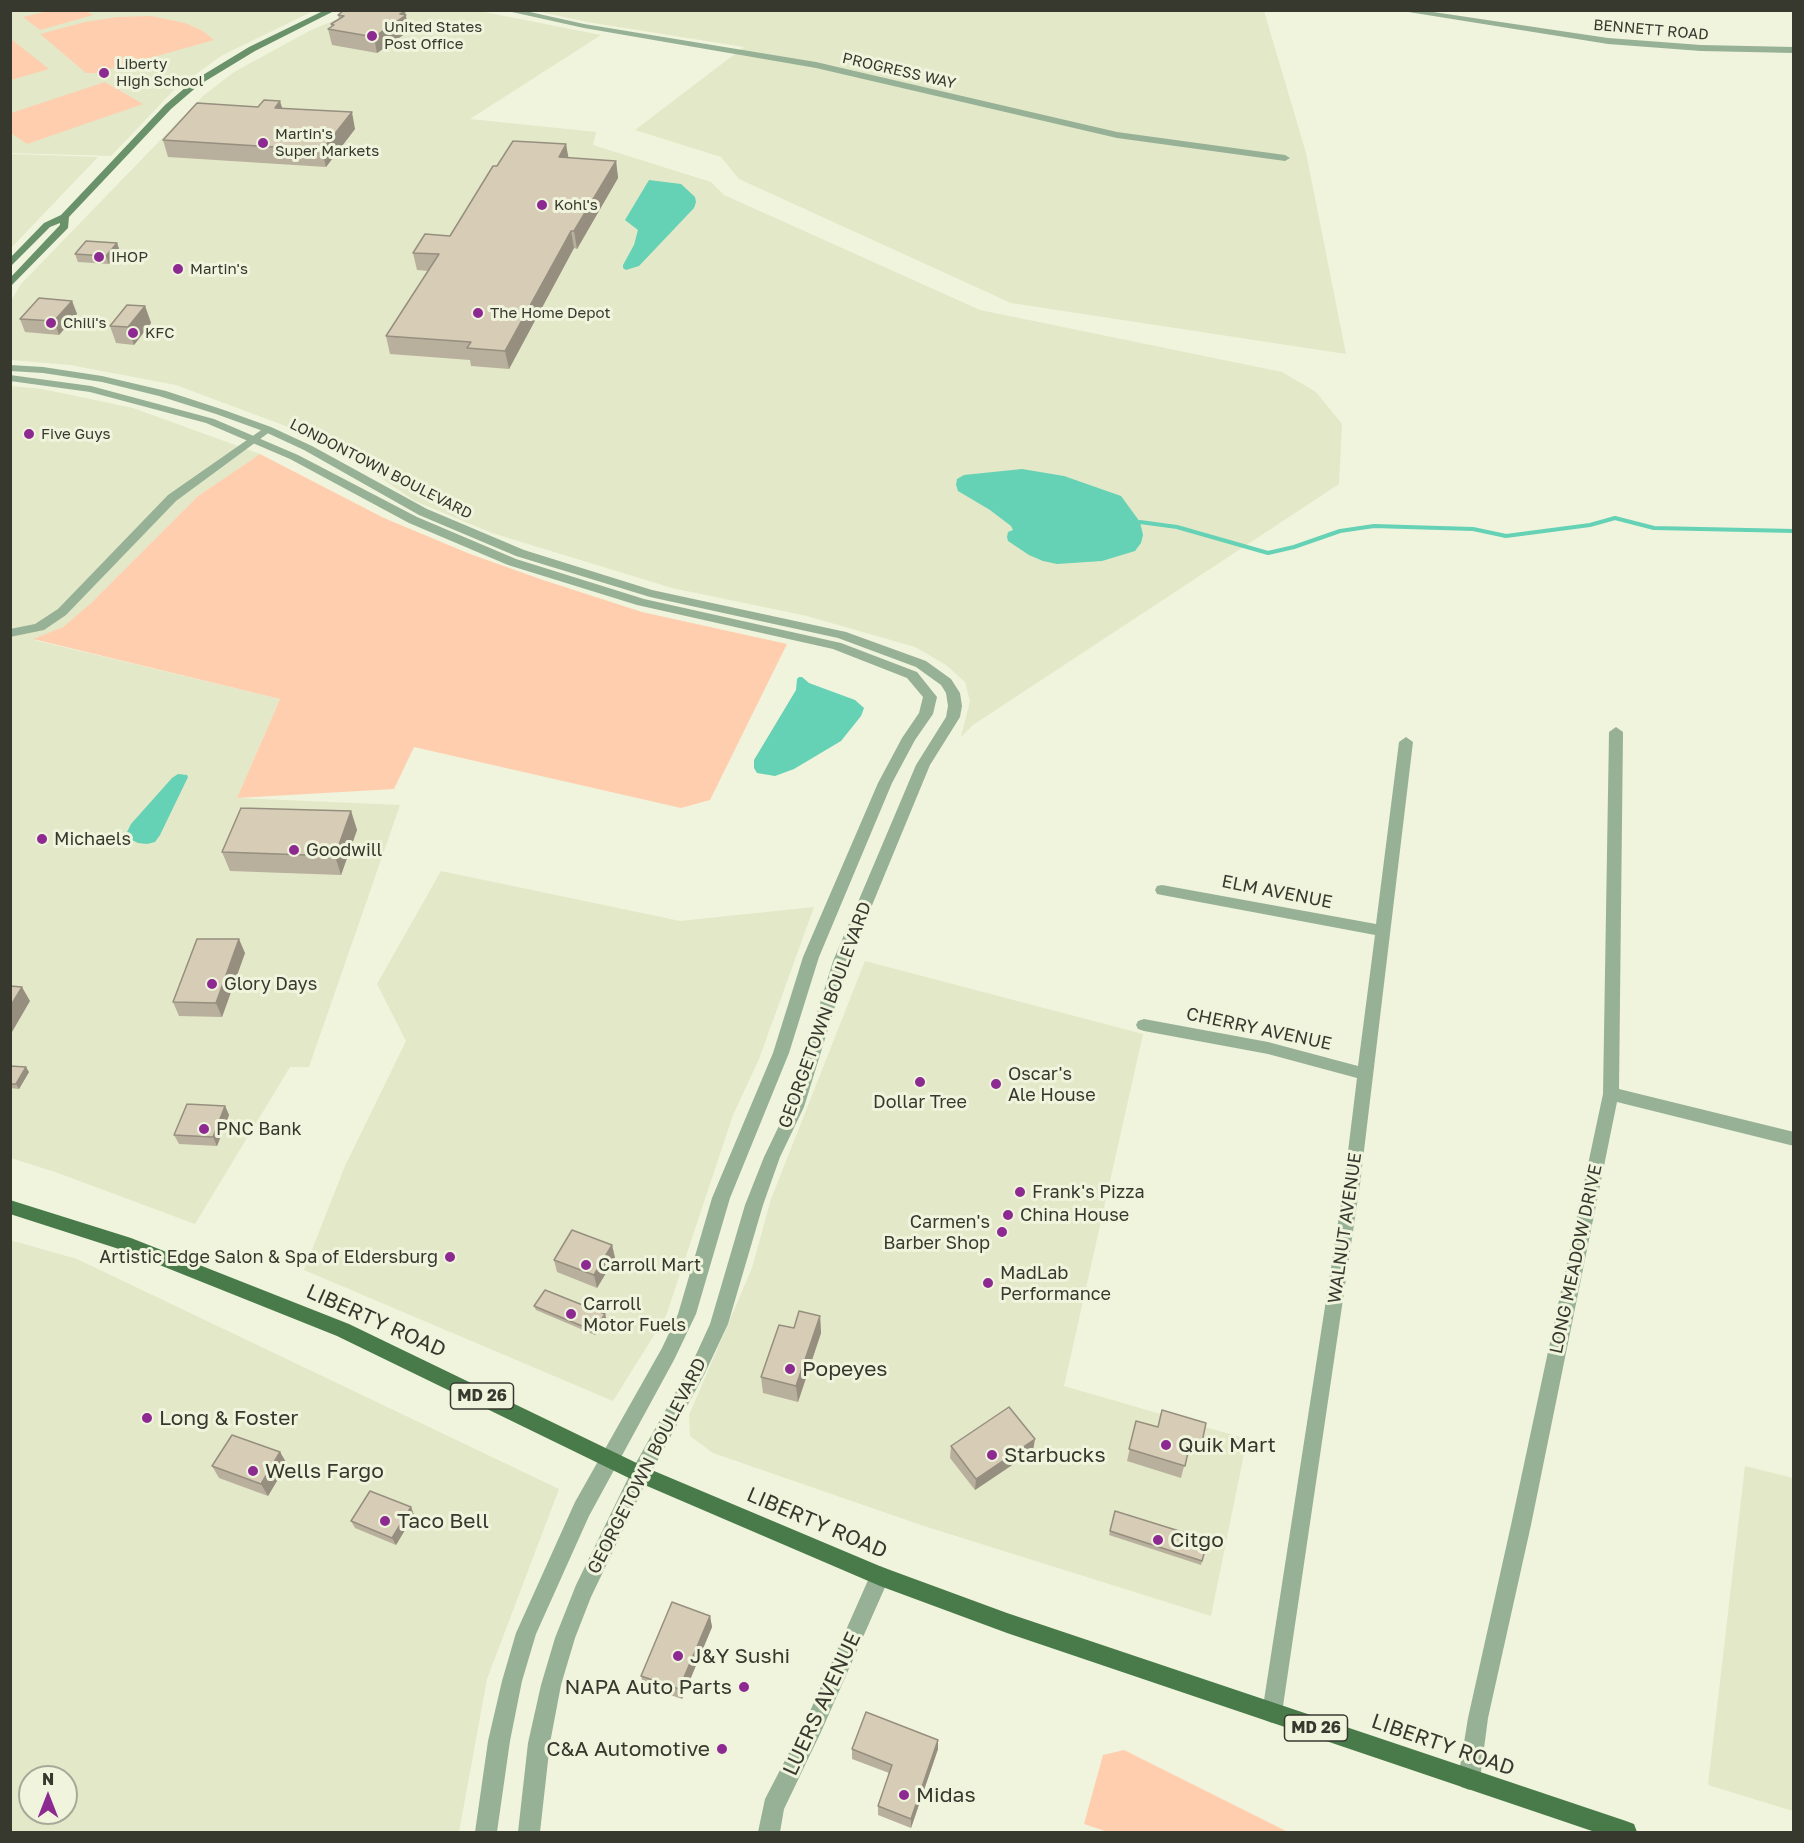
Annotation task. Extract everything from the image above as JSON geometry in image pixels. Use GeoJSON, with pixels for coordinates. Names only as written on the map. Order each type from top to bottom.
{"type":"FeatureCollection","features":[{"type":"Feature","properties":{"kind":"main road"},"geometry":{"type":"LineString","coordinates":[[10,264],[47,225],[64,217],[168,107],[196,83],[244,53],[332,10]]}},
{"type":"Feature","properties":{"kind":"main road"},"geometry":{"type":"LineString","coordinates":[[10,284],[65,226],[64,217]]}},
{"type":"Feature","properties":{"kind":"main road","name":"LIBERTY ROAD"},"geometry":{"type":"LineString","coordinates":[[10,1208],[125,1243],[343,1330],[640,1474],[880,1576],[1007,1623],[1626,1833]]}},
{"type":"Feature","properties":{"kind":"street","name":"PROGRESS WAY"},"geometry":{"type":"LineString","coordinates":[[507,10],[584,26],[816,65],[1117,135],[1285,158]]}},
{"type":"Feature","properties":{"kind":"street","name":"BENNETT ROAD"},"geometry":{"type":"LineString","coordinates":[[1400,10],[1608,41],[1701,48],[1794,50]]}},
{"type":"Feature","properties":{"kind":"street","name":"LONDONTOWN BOULEVARD"},"geometry":{"type":"LineString","coordinates":[[10,368],[73,374],[139,387],[267,429],[308,448],[423,512],[520,553],[616,584],[698,604],[802,624],[870,651]]}},
{"type":"Feature","properties":{"kind":"street","name":"LONDONTOWN BOULEVARD"},"geometry":{"type":"LineString","coordinates":[[10,378],[62,384],[125,397],[210,421],[294,457],[412,520],[512,562],[642,602],[870,651]]}},
{"type":"Feature","properties":{"kind":"street"},"geometry":{"type":"LineString","coordinates":[[10,633],[39,627],[62,612],[172,498],[267,429]]}},
{"type":"Feature","properties":{"kind":"street","name":"GEORGETOWN BOULEVARD"},"geometry":{"type":"LineString","coordinates":[[486,1833],[499,1741],[512,1681],[526,1633],[549,1578],[608,1459],[668,1354],[687,1314],[721,1198],[781,1053],[811,957],[885,783],[897,758],[926,714],[930,704],[930,697],[912,675],[870,651]]}},
{"type":"Feature","properties":{"kind":"street","name":"GEORGETOWN BOULEVARD"},"geometry":{"type":"LineString","coordinates":[[529,1833],[539,1743],[551,1685],[565,1638],[583,1592],[640,1474],[699,1367],[719,1324],[754,1206],[772,1157],[796,1107],[841,961],[923,765],[953,717],[955,706],[953,693],[940,677],[921,664],[870,651]]}},
{"type":"Feature","properties":{"kind":"street","name":"LONG MEADOW DRIVE"},"geometry":{"type":"LineString","coordinates":[[1469,1779],[1478,1718],[1611,1094],[1616,732]]}},
{"type":"Feature","properties":{"kind":"street","name":"WALNUT AVENUE"},"geometry":{"type":"LineString","coordinates":[[1272,1713],[1352,1184],[1406,742]]}},
{"type":"Feature","properties":{"kind":"street","name":"ELM AVENUE"},"geometry":{"type":"LineString","coordinates":[[1162,890],[1384,931]]}},
{"type":"Feature","properties":{"kind":"street","name":"CHERRY AVENUE"},"geometry":{"type":"LineString","coordinates":[[1144,1025],[1268,1048],[1365,1074]]}},
{"type":"Feature","properties":{"kind":"street"},"geometry":{"type":"LineString","coordinates":[[1611,1094],[1794,1139]]}},
{"type":"Feature","properties":{"kind":"street","name":"LUERS AVENUE"},"geometry":{"type":"LineString","coordinates":[[769,1833],[773,1807],[814,1725],[880,1576]]}},
{"type":"Feature","properties":{"kind":"shaded area","name":"Liberty High School"},"geometry":{"type":"Polygon","coordinates":[[[11,11],[313,11],[221,56],[173,91],[111,156],[11,153],[11,11]]]}},
{"type":"Feature","properties":{"kind":"shaded area"},"geometry":{"type":"Polygon","coordinates":[[[48,11],[86,11],[93,15],[40,30],[23,17],[48,11]]]}},
{"type":"Feature","properties":{"kind":"shaded area"},"geometry":{"type":"Polygon","coordinates":[[[357,11],[479,11],[601,35],[470,119],[596,132],[593,145],[711,182],[724,195],[980,310],[1282,372],[1316,392],[1342,424],[1339,484],[973,725],[961,737],[970,701],[965,682],[946,665],[915,647],[807,616],[672,588],[492,533],[415,501],[341,451],[291,428],[176,385],[70,365],[11,360],[11,301],[21,284],[203,96],[234,72],[311,30],[357,11]]]}},
{"type":"Feature","properties":{"kind":"shaded area"},"geometry":{"type":"Polygon","coordinates":[[[536,11],[1264,11],[1306,153],[1346,354],[1011,303],[739,179],[721,157],[635,130],[744,47],[587,22],[536,11]]]}},
{"type":"Feature","properties":{"kind":"shaded area"},"geometry":{"type":"Polygon","coordinates":[[[151,16],[185,23],[203,31],[214,40],[96,73],[86,73],[40,34],[85,22],[117,17],[151,16]]]}},
{"type":"Feature","properties":{"kind":"shaded area"},"geometry":{"type":"Polygon","coordinates":[[[11,39],[49,69],[11,80],[11,39]]]}},
{"type":"Feature","properties":{"kind":"shaded area"},"geometry":{"type":"Polygon","coordinates":[[[105,82],[143,104],[27,144],[11,133],[11,113],[105,82]]]}},
{"type":"Feature","properties":{"kind":"shaded area"},"geometry":{"type":"Polygon","coordinates":[[[10,154],[98,157],[11,248],[10,154]]]}},
{"type":"Feature","properties":{"kind":"shaded area"},"geometry":{"type":"Polygon","coordinates":[[[11,386],[42,389],[133,408],[260,454],[198,496],[91,603],[63,627],[34,640],[280,699],[237,798],[400,805],[309,1067],[290,1067],[195,1224],[11,1158],[11,386]]]}},
{"type":"Feature","properties":{"kind":"shaded area"},"geometry":{"type":"Polygon","coordinates":[[[260,454],[384,518],[470,554],[642,612],[787,644],[710,800],[681,808],[414,747],[394,789],[237,798],[280,699],[33,639],[63,627],[91,603],[198,496],[260,454]]]}},
{"type":"Feature","properties":{"kind":"shaded area"},"geometry":{"type":"Polygon","coordinates":[[[441,871],[680,921],[814,907],[759,1059],[733,1115],[666,1316],[613,1401],[304,1270],[345,1166],[406,1041],[377,984],[441,871]]]}},
{"type":"Feature","properties":{"kind":"shaded area"},"geometry":{"type":"Polygon","coordinates":[[[865,961],[1143,1034],[1064,1386],[1247,1439],[1211,1616],[924,1526],[713,1453],[690,1436],[689,1415],[752,1268],[771,1199],[865,961]]]}},
{"type":"Feature","properties":{"kind":"shaded area"},"geometry":{"type":"Polygon","coordinates":[[[10,1240],[77,1259],[559,1489],[487,1679],[459,1832],[11,1832],[10,1240]]]}},
{"type":"Feature","properties":{"kind":"shaded area"},"geometry":{"type":"Polygon","coordinates":[[[1745,1466],[1793,1478],[1793,1811],[1708,1785],[1745,1466]]]}},
{"type":"Feature","properties":{"kind":"shaded area"},"geometry":{"type":"Polygon","coordinates":[[[1124,1750],[1288,1832],[1108,1832],[1084,1824],[1103,1755],[1124,1750]]]}},
{"type":"Feature","properties":{"kind":"water"},"geometry":{"type":"Polygon","coordinates":[[[649,180],[681,184],[695,197],[696,202],[694,208],[639,266],[626,270],[623,265],[634,245],[638,230],[625,220],[649,180]]]}},
{"type":"Feature","properties":{"kind":"water"},"geometry":{"type":"Polygon","coordinates":[[[1022,469],[1064,476],[1121,496],[1140,522],[1143,535],[1141,543],[1135,551],[1102,561],[1057,564],[1029,555],[1008,541],[1008,532],[1013,530],[1011,526],[958,491],[956,485],[957,479],[964,475],[1022,469]]]}},
{"type":"Feature","properties":{"kind":"water"},"geometry":{"type":"Polygon","coordinates":[[[799,677],[855,700],[864,708],[861,716],[841,741],[794,769],[775,776],[757,773],[754,760],[796,690],[799,677]]]}},
{"type":"Feature","properties":{"kind":"water"},"geometry":{"type":"Polygon","coordinates":[[[178,774],[188,777],[155,842],[138,843],[130,839],[127,832],[131,824],[178,774]]]}},
{"type":"Feature","properties":{"kind":"building"},"geometry":{"type":"Polygon","coordinates":[[[344,10],[401,10],[405,11],[400,14],[406,15],[374,37],[328,29],[334,25],[331,24],[344,16],[338,15],[344,10]]]}},
{"type":"Feature","properties":{"kind":"building"},"geometry":{"type":"Polygon","coordinates":[[[264,100],[280,101],[275,108],[352,112],[322,150],[163,140],[197,103],[258,107],[264,100]]]}},
{"type":"Feature","properties":{"kind":"building"},"geometry":{"type":"Polygon","coordinates":[[[513,141],[566,144],[559,157],[616,161],[574,231],[571,231],[505,351],[467,348],[471,342],[386,336],[439,254],[413,253],[425,234],[450,236],[493,166],[497,166],[513,141]]]}},
{"type":"Feature","properties":{"kind":"building"},"geometry":{"type":"Polygon","coordinates":[[[86,241],[117,243],[106,256],[75,254],[86,241]]]}},
{"type":"Feature","properties":{"kind":"building"},"geometry":{"type":"Polygon","coordinates":[[[39,298],[72,301],[54,321],[20,319],[39,298]]]}},
{"type":"Feature","properties":{"kind":"building"},"geometry":{"type":"Polygon","coordinates":[[[127,305],[145,306],[128,327],[110,326],[127,305]]]}},
{"type":"Feature","properties":{"kind":"building"},"geometry":{"type":"Polygon","coordinates":[[[241,808],[351,811],[335,856],[222,852],[241,808]]]}},
{"type":"Feature","properties":{"kind":"building"},"geometry":{"type":"Polygon","coordinates":[[[197,939],[239,939],[216,1003],[173,1002],[197,939]]]}},
{"type":"Feature","properties":{"kind":"building"},"geometry":{"type":"Polygon","coordinates":[[[10,986],[22,987],[10,1007],[10,986]]]}},
{"type":"Feature","properties":{"kind":"building"},"geometry":{"type":"Polygon","coordinates":[[[10,1066],[26,1067],[16,1084],[10,1084],[10,1066]]]}},
{"type":"Feature","properties":{"kind":"building"},"geometry":{"type":"Polygon","coordinates":[[[187,1104],[225,1106],[213,1137],[174,1135],[187,1104]]]}},
{"type":"Feature","properties":{"kind":"building"},"geometry":{"type":"Polygon","coordinates":[[[572,1230],[612,1245],[594,1275],[554,1260],[572,1230]]]}},
{"type":"Feature","properties":{"kind":"building","name":"Carroll Motor Fuels"},"geometry":{"type":"Polygon","coordinates":[[[545,1290],[605,1314],[594,1331],[534,1306],[545,1290]]]}},
{"type":"Feature","properties":{"kind":"building"},"geometry":{"type":"Polygon","coordinates":[[[799,1311],[820,1316],[796,1386],[761,1377],[779,1325],[794,1328],[799,1311]]]}},
{"type":"Feature","properties":{"kind":"building","name":"Starbucks"},"geometry":{"type":"Polygon","coordinates":[[[1009,1407],[1035,1439],[976,1479],[951,1446],[1009,1407]]]}},
{"type":"Feature","properties":{"kind":"building","name":"Quik Mart"},"geometry":{"type":"Polygon","coordinates":[[[1162,1410],[1206,1423],[1202,1442],[1191,1439],[1185,1466],[1129,1449],[1136,1421],[1158,1427],[1162,1410]]]}},
{"type":"Feature","properties":{"kind":"building"},"geometry":{"type":"Polygon","coordinates":[[[232,1435],[280,1452],[261,1484],[212,1466],[232,1435]]]}},
{"type":"Feature","properties":{"kind":"building","name":"Taco Bell"},"geometry":{"type":"Polygon","coordinates":[[[370,1491],[411,1507],[392,1538],[351,1521],[370,1491]]]}},
{"type":"Feature","properties":{"kind":"building","name":"Citgo"},"geometry":{"type":"Polygon","coordinates":[[[1115,1511],[1208,1540],[1202,1561],[1110,1531],[1115,1511]]]}},
{"type":"Feature","properties":{"kind":"building","name":"J&Y Sushi"},"geometry":{"type":"Polygon","coordinates":[[[672,1602],[710,1616],[679,1689],[641,1676],[672,1602]]]}},
{"type":"Feature","properties":{"kind":"building","name":"Midas"},"geometry":{"type":"Polygon","coordinates":[[[866,1712],[938,1740],[911,1819],[878,1806],[892,1765],[852,1749],[866,1712]]]}},
{"type":"Feature","properties":{"kind":"waterway"},"geometry":{"type":"LineString","coordinates":[[1140,522],[1177,527],[1268,553],[1294,547],[1340,531],[1374,526],[1473,529],[1506,536],[1590,525],[1615,518],[1654,528],[1794,531]]}},
{"type":"Feature","properties":{"kind":"place","name":"United States Post Office"},"geometry":{"type":"Point","coordinates":[372,36]}},
{"type":"Feature","properties":{"kind":"place","name":"Liberty High School"},"geometry":{"type":"Point","coordinates":[104,73]}},
{"type":"Feature","properties":{"kind":"place","name":"Martin's Super Markets"},"geometry":{"type":"Point","coordinates":[263,143]}},
{"type":"Feature","properties":{"kind":"place","name":"Kohl's"},"geometry":{"type":"Point","coordinates":[542,205]}},
{"type":"Feature","properties":{"kind":"place","name":"IHOP"},"geometry":{"type":"Point","coordinates":[99,257]}},
{"type":"Feature","properties":{"kind":"place","name":"Martin's"},"geometry":{"type":"Point","coordinates":[178,269]}},
{"type":"Feature","properties":{"kind":"place","name":"The Home Depot"},"geometry":{"type":"Point","coordinates":[478,313]}},
{"type":"Feature","properties":{"kind":"place","name":"Chili's"},"geometry":{"type":"Point","coordinates":[51,323]}},
{"type":"Feature","properties":{"kind":"place","name":"KFC"},"geometry":{"type":"Point","coordinates":[133,333]}},
{"type":"Feature","properties":{"kind":"place","name":"Five Guys"},"geometry":{"type":"Point","coordinates":[29,434]}},
{"type":"Feature","properties":{"kind":"place","name":"Michaels"},"geometry":{"type":"Point","coordinates":[42,839]}},
{"type":"Feature","properties":{"kind":"place","name":"Goodwill"},"geometry":{"type":"Point","coordinates":[294,850]}},
{"type":"Feature","properties":{"kind":"place","name":"Glory Days"},"geometry":{"type":"Point","coordinates":[212,984]}},
{"type":"Feature","properties":{"kind":"place","name":"Dollar Tree"},"geometry":{"type":"Point","coordinates":[920,1082]}},
{"type":"Feature","properties":{"kind":"place","name":"Oscar's Ale House"},"geometry":{"type":"Point","coordinates":[996,1084]}},
{"type":"Feature","properties":{"kind":"place","name":"PNC Bank"},"geometry":{"type":"Point","coordinates":[204,1129]}},
{"type":"Feature","properties":{"kind":"place","name":"Frank's Pizza"},"geometry":{"type":"Point","coordinates":[1020,1192]}},
{"type":"Feature","properties":{"kind":"place","name":"China House"},"geometry":{"type":"Point","coordinates":[1008,1215]}},
{"type":"Feature","properties":{"kind":"place","name":"Carmen's Barber Shop"},"geometry":{"type":"Point","coordinates":[1002,1232]}},
{"type":"Feature","properties":{"kind":"place","name":"Artistic Edge Salon & Spa of Eldersburg"},"geometry":{"type":"Point","coordinates":[450,1257]}},
{"type":"Feature","properties":{"kind":"place","name":"Carroll Mart"},"geometry":{"type":"Point","coordinates":[586,1265]}},
{"type":"Feature","properties":{"kind":"place","name":"MadLab Performance"},"geometry":{"type":"Point","coordinates":[988,1283]}},
{"type":"Feature","properties":{"kind":"place","name":"Carroll Motor Fuels"},"geometry":{"type":"Point","coordinates":[571,1314]}},
{"type":"Feature","properties":{"kind":"place","name":"Popeyes"},"geometry":{"type":"Point","coordinates":[790,1369]}},
{"type":"Feature","properties":{"kind":"place","name":"Long & Foster"},"geometry":{"type":"Point","coordinates":[147,1418]}},
{"type":"Feature","properties":{"kind":"place","name":"Quik Mart"},"geometry":{"type":"Point","coordinates":[1166,1445]}},
{"type":"Feature","properties":{"kind":"place","name":"Starbucks"},"geometry":{"type":"Point","coordinates":[992,1455]}},
{"type":"Feature","properties":{"kind":"place","name":"Wells Fargo"},"geometry":{"type":"Point","coordinates":[253,1471]}},
{"type":"Feature","properties":{"kind":"place","name":"Taco Bell"},"geometry":{"type":"Point","coordinates":[385,1521]}},
{"type":"Feature","properties":{"kind":"place","name":"Citgo"},"geometry":{"type":"Point","coordinates":[1158,1540]}},
{"type":"Feature","properties":{"kind":"place","name":"J&Y Sushi"},"geometry":{"type":"Point","coordinates":[678,1656]}},
{"type":"Feature","properties":{"kind":"place","name":"NAPA Auto Parts"},"geometry":{"type":"Point","coordinates":[744,1687]}},
{"type":"Feature","properties":{"kind":"place","name":"C&A Automotive"},"geometry":{"type":"Point","coordinates":[722,1749]}},
{"type":"Feature","properties":{"kind":"place","name":"Midas"},"geometry":{"type":"Point","coordinates":[904,1795]}}]}
